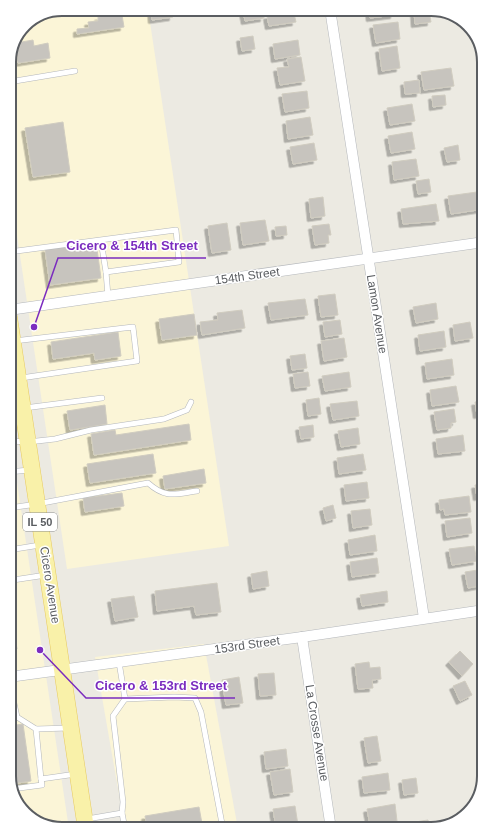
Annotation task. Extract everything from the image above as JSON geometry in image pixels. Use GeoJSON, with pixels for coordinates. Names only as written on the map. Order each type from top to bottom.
{"type":"FeatureCollection","features":[{"type":"Feature","properties":{"kind":"main road","name":"Cicero Avenue"},"geometry":{"type":"LineString","coordinates":[[16,364],[18,378],[16,409],[28,442],[86,822]]}},
{"type":"Feature","properties":{"kind":"street","name":"Lamon Avenue"},"geometry":{"type":"LineString","coordinates":[[331,16],[424,618]]}},
{"type":"Feature","properties":{"kind":"street","name":"154th Street"},"geometry":{"type":"LineString","coordinates":[[16,309],[477,243]]}},
{"type":"Feature","properties":{"kind":"street","name":"153rd Street"},"geometry":{"type":"LineString","coordinates":[[16,677],[302,638],[477,611]]}},
{"type":"Feature","properties":{"kind":"street","name":"La Crosse Avenue"},"geometry":{"type":"LineString","coordinates":[[302,638],[330,822]]}},
{"type":"Feature","properties":{"kind":"lane"},"geometry":{"type":"LineString","coordinates":[[16,81],[75,71]]}},
{"type":"Feature","properties":{"kind":"lane"},"geometry":{"type":"LineString","coordinates":[[16,251],[176,230],[179,262],[106,272]]}},
{"type":"Feature","properties":{"kind":"lane"},"geometry":{"type":"LineString","coordinates":[[102,241],[108,296]]}},
{"type":"Feature","properties":{"kind":"lane"},"geometry":{"type":"LineString","coordinates":[[16,342],[132,327],[137,361],[18,378]]}},
{"type":"Feature","properties":{"kind":"lane"},"geometry":{"type":"LineString","coordinates":[[16,409],[102,398]]}},
{"type":"Feature","properties":{"kind":"lane"},"geometry":{"type":"LineString","coordinates":[[16,441],[28,442],[75,436],[91,430],[164,419],[187,410],[191,402]]}},
{"type":"Feature","properties":{"kind":"lane"},"geometry":{"type":"LineString","coordinates":[[16,471],[32,469]]}},
{"type":"Feature","properties":{"kind":"lane"},"geometry":{"type":"LineString","coordinates":[[16,507],[148,483],[156,490],[167,495],[197,491]]}},
{"type":"Feature","properties":{"kind":"lane"},"geometry":{"type":"LineString","coordinates":[[16,549],[43,545]]}},
{"type":"Feature","properties":{"kind":"lane"},"geometry":{"type":"LineString","coordinates":[[16,579],[48,574]]}},
{"type":"Feature","properties":{"kind":"lane"},"geometry":{"type":"LineString","coordinates":[[119,662],[125,699],[113,716],[123,802],[122,813],[124,822]]}},
{"type":"Feature","properties":{"kind":"lane"},"geometry":{"type":"LineString","coordinates":[[125,699],[174,697],[195,698],[201,712],[222,822]]}},
{"type":"Feature","properties":{"kind":"lane"},"geometry":{"type":"LineString","coordinates":[[16,712],[17,717],[36,729],[71,728]]}},
{"type":"Feature","properties":{"kind":"lane"},"geometry":{"type":"LineString","coordinates":[[18,788],[42,785],[36,729]]}},
{"type":"Feature","properties":{"kind":"lane"},"geometry":{"type":"LineString","coordinates":[[41,779],[78,774]]}},
{"type":"Feature","properties":{"kind":"lane"},"geometry":{"type":"LineString","coordinates":[[93,822],[122,813]]}},
{"type":"Feature","properties":{"kind":"shaded area"},"geometry":{"type":"Polygon","coordinates":[[[62,16],[149,16],[229,546],[67,569],[16,229],[16,59],[21,42],[26,34],[32,27],[47,18],[62,16]]]}},
{"type":"Feature","properties":{"kind":"shaded area"},"geometry":{"type":"Polygon","coordinates":[[[16,476],[68,822],[47,820],[32,811],[24,802],[16,782],[16,476]]]}},
{"type":"Feature","properties":{"kind":"shaded area"},"geometry":{"type":"Polygon","coordinates":[[[204,644],[237,822],[124,822],[95,657],[204,644]]]}},
{"type":"Feature","properties":{"kind":"building"},"geometry":{"type":"Polygon","coordinates":[[[122,16],[124,27],[77,34],[77,29],[89,28],[88,22],[98,21],[98,17],[122,16]]]}},
{"type":"Feature","properties":{"kind":"building"},"geometry":{"type":"Polygon","coordinates":[[[152,16],[173,16],[173,17],[152,20],[152,16]]]}},
{"type":"Feature","properties":{"kind":"building"},"geometry":{"type":"Polygon","coordinates":[[[244,16],[264,16],[264,18],[245,21],[244,16]]]}},
{"type":"Feature","properties":{"kind":"building"},"geometry":{"type":"Polygon","coordinates":[[[267,16],[295,16],[296,22],[269,26],[267,16]]]}},
{"type":"Feature","properties":{"kind":"building"},"geometry":{"type":"Polygon","coordinates":[[[370,16],[386,16],[370,18],[370,16]]]}},
{"type":"Feature","properties":{"kind":"building"},"geometry":{"type":"Polygon","coordinates":[[[414,16],[430,16],[431,22],[415,24],[414,16]]]}},
{"type":"Feature","properties":{"kind":"building"},"geometry":{"type":"Polygon","coordinates":[[[398,22],[400,39],[376,43],[373,25],[398,22]]]}},
{"type":"Feature","properties":{"kind":"building"},"geometry":{"type":"Polygon","coordinates":[[[253,36],[255,49],[242,51],[240,38],[253,36]]]}},
{"type":"Feature","properties":{"kind":"building"},"geometry":{"type":"Polygon","coordinates":[[[33,40],[34,46],[48,43],[50,58],[18,63],[17,54],[21,42],[33,40]]]}},
{"type":"Feature","properties":{"kind":"building"},"geometry":{"type":"Polygon","coordinates":[[[298,40],[300,55],[275,59],[273,44],[298,40]]]}},
{"type":"Feature","properties":{"kind":"building"},"geometry":{"type":"Polygon","coordinates":[[[397,46],[400,68],[382,71],[379,49],[397,46]]]}},
{"type":"Feature","properties":{"kind":"building"},"geometry":{"type":"Polygon","coordinates":[[[301,57],[305,81],[280,85],[277,68],[289,67],[287,59],[301,57]]]}},
{"type":"Feature","properties":{"kind":"building"},"geometry":{"type":"Polygon","coordinates":[[[451,68],[454,86],[424,90],[421,72],[451,68]]]}},
{"type":"Feature","properties":{"kind":"building"},"geometry":{"type":"Polygon","coordinates":[[[419,80],[420,93],[405,94],[404,82],[419,80]]]}},
{"type":"Feature","properties":{"kind":"building"},"geometry":{"type":"Polygon","coordinates":[[[307,91],[309,108],[285,112],[282,94],[307,91]]]}},
{"type":"Feature","properties":{"kind":"building"},"geometry":{"type":"Polygon","coordinates":[[[445,95],[446,105],[433,107],[432,96],[445,95]]]}},
{"type":"Feature","properties":{"kind":"building"},"geometry":{"type":"Polygon","coordinates":[[[412,104],[415,121],[390,125],[387,108],[412,104]]]}},
{"type":"Feature","properties":{"kind":"building"},"geometry":{"type":"Polygon","coordinates":[[[310,117],[313,135],[288,139],[286,121],[310,117]]]}},
{"type":"Feature","properties":{"kind":"building"},"geometry":{"type":"Polygon","coordinates":[[[63,122],[70,172],[33,177],[25,128],[63,122]]]}},
{"type":"Feature","properties":{"kind":"building"},"geometry":{"type":"Polygon","coordinates":[[[412,132],[415,149],[391,153],[388,136],[412,132]]]}},
{"type":"Feature","properties":{"kind":"building"},"geometry":{"type":"Polygon","coordinates":[[[314,143],[317,160],[293,164],[290,147],[314,143]]]}},
{"type":"Feature","properties":{"kind":"building"},"geometry":{"type":"Polygon","coordinates":[[[458,145],[460,160],[447,162],[444,148],[458,145]]]}},
{"type":"Feature","properties":{"kind":"building"},"geometry":{"type":"Polygon","coordinates":[[[416,159],[419,176],[394,180],[392,162],[416,159]]]}},
{"type":"Feature","properties":{"kind":"building"},"geometry":{"type":"Polygon","coordinates":[[[429,179],[431,192],[418,194],[416,181],[429,179]]]}},
{"type":"Feature","properties":{"kind":"building"},"geometry":{"type":"Polygon","coordinates":[[[477,192],[477,210],[451,214],[448,196],[477,192]]]}},
{"type":"Feature","properties":{"kind":"building"},"geometry":{"type":"Polygon","coordinates":[[[323,197],[325,216],[311,218],[309,199],[323,197]]]}},
{"type":"Feature","properties":{"kind":"building"},"geometry":{"type":"Polygon","coordinates":[[[436,204],[439,221],[403,224],[401,209],[436,204]]]}},
{"type":"Feature","properties":{"kind":"building"},"geometry":{"type":"Polygon","coordinates":[[[265,220],[269,241],[243,245],[240,223],[265,220]]]}},
{"type":"Feature","properties":{"kind":"building"},"geometry":{"type":"Polygon","coordinates":[[[227,223],[231,250],[212,253],[208,226],[227,223]]]}},
{"type":"Feature","properties":{"kind":"building"},"geometry":{"type":"Polygon","coordinates":[[[329,224],[331,235],[328,235],[329,243],[315,245],[312,226],[329,224]]]}},
{"type":"Feature","properties":{"kind":"building"},"geometry":{"type":"Polygon","coordinates":[[[286,226],[287,235],[276,236],[275,227],[286,226]]]}},
{"type":"Feature","properties":{"kind":"building"},"geometry":{"type":"Polygon","coordinates":[[[96,242],[101,278],[50,285],[45,249],[96,242]]]}},
{"type":"Feature","properties":{"kind":"building"},"geometry":{"type":"Polygon","coordinates":[[[335,294],[338,315],[321,317],[318,296],[335,294]]]}},
{"type":"Feature","properties":{"kind":"building"},"geometry":{"type":"Polygon","coordinates":[[[305,299],[308,315],[271,320],[268,303],[305,299]]]}},
{"type":"Feature","properties":{"kind":"building"},"geometry":{"type":"Polygon","coordinates":[[[436,303],[438,319],[416,323],[413,307],[436,303]]]}},
{"type":"Feature","properties":{"kind":"building"},"geometry":{"type":"Polygon","coordinates":[[[242,310],[245,328],[202,335],[200,322],[218,320],[217,313],[242,310]]]}},
{"type":"Feature","properties":{"kind":"building"},"geometry":{"type":"Polygon","coordinates":[[[194,314],[197,335],[162,340],[159,319],[194,314]]]}},
{"type":"Feature","properties":{"kind":"building"},"geometry":{"type":"Polygon","coordinates":[[[340,320],[342,334],[325,337],[323,322],[340,320]]]}},
{"type":"Feature","properties":{"kind":"building"},"geometry":{"type":"Polygon","coordinates":[[[470,322],[473,338],[455,341],[453,325],[470,322]]]}},
{"type":"Feature","properties":{"kind":"building"},"geometry":{"type":"Polygon","coordinates":[[[444,331],[446,347],[420,351],[418,335],[444,331]]]}},
{"type":"Feature","properties":{"kind":"building"},"geometry":{"type":"Polygon","coordinates":[[[118,332],[121,356],[95,360],[94,353],[53,359],[51,342],[118,332]]]}},
{"type":"Feature","properties":{"kind":"building"},"geometry":{"type":"Polygon","coordinates":[[[344,338],[347,357],[324,361],[321,341],[344,338]]]}},
{"type":"Feature","properties":{"kind":"building"},"geometry":{"type":"Polygon","coordinates":[[[305,354],[307,368],[292,370],[290,356],[305,354]]]}},
{"type":"Feature","properties":{"kind":"building"},"geometry":{"type":"Polygon","coordinates":[[[452,359],[454,375],[427,379],[425,363],[452,359]]]}},
{"type":"Feature","properties":{"kind":"building"},"geometry":{"type":"Polygon","coordinates":[[[308,372],[310,386],[295,388],[293,374],[308,372]]]}},
{"type":"Feature","properties":{"kind":"building"},"geometry":{"type":"Polygon","coordinates":[[[349,372],[351,387],[325,391],[322,376],[349,372]]]}},
{"type":"Feature","properties":{"kind":"building"},"geometry":{"type":"Polygon","coordinates":[[[456,386],[459,402],[432,406],[430,390],[456,386]]]}},
{"type":"Feature","properties":{"kind":"building"},"geometry":{"type":"Polygon","coordinates":[[[319,398],[321,414],[308,416],[306,400],[319,398]]]}},
{"type":"Feature","properties":{"kind":"building"},"geometry":{"type":"Polygon","coordinates":[[[357,401],[359,416],[333,420],[330,404],[357,401]]]}},
{"type":"Feature","properties":{"kind":"building"},"geometry":{"type":"Polygon","coordinates":[[[475,402],[477,402],[477,415],[475,402]]]}},
{"type":"Feature","properties":{"kind":"building"},"geometry":{"type":"Polygon","coordinates":[[[105,405],[107,424],[70,430],[67,411],[105,405]]]}},
{"type":"Feature","properties":{"kind":"building"},"geometry":{"type":"Polygon","coordinates":[[[454,409],[456,422],[451,423],[451,428],[437,430],[434,412],[454,409]]]}},
{"type":"Feature","properties":{"kind":"building"},"geometry":{"type":"Polygon","coordinates":[[[189,424],[191,440],[94,455],[91,434],[115,430],[116,435],[189,424]]]}},
{"type":"Feature","properties":{"kind":"building"},"geometry":{"type":"Polygon","coordinates":[[[313,425],[314,437],[301,439],[299,427],[313,425]]]}},
{"type":"Feature","properties":{"kind":"building"},"geometry":{"type":"Polygon","coordinates":[[[358,428],[360,444],[341,447],[338,431],[358,428]]]}},
{"type":"Feature","properties":{"kind":"building"},"geometry":{"type":"Polygon","coordinates":[[[463,435],[465,451],[438,454],[436,439],[463,435]]]}},
{"type":"Feature","properties":{"kind":"building"},"geometry":{"type":"Polygon","coordinates":[[[153,454],[156,473],[90,483],[87,464],[153,454]]]}},
{"type":"Feature","properties":{"kind":"building"},"geometry":{"type":"Polygon","coordinates":[[[363,454],[366,470],[339,474],[337,458],[363,454]]]}},
{"type":"Feature","properties":{"kind":"building"},"geometry":{"type":"Polygon","coordinates":[[[204,469],[206,483],[165,489],[163,476],[204,469]]]}},
{"type":"Feature","properties":{"kind":"building"},"geometry":{"type":"Polygon","coordinates":[[[367,482],[369,498],[346,501],[344,485],[367,482]]]}},
{"type":"Feature","properties":{"kind":"building"},"geometry":{"type":"Polygon","coordinates":[[[475,485],[477,485],[477,497],[475,485]]]}},
{"type":"Feature","properties":{"kind":"building"},"geometry":{"type":"Polygon","coordinates":[[[122,493],[124,506],[85,512],[83,498],[122,493]]]}},
{"type":"Feature","properties":{"kind":"building"},"geometry":{"type":"Polygon","coordinates":[[[469,496],[471,512],[445,515],[444,509],[440,510],[439,500],[469,496]]]}},
{"type":"Feature","properties":{"kind":"building"},"geometry":{"type":"Polygon","coordinates":[[[333,505],[336,518],[326,521],[323,508],[333,505]]]}},
{"type":"Feature","properties":{"kind":"building"},"geometry":{"type":"Polygon","coordinates":[[[370,509],[372,525],[353,528],[351,511],[370,509]]]}},
{"type":"Feature","properties":{"kind":"building"},"geometry":{"type":"Polygon","coordinates":[[[470,518],[472,533],[447,537],[445,521],[470,518]]]}},
{"type":"Feature","properties":{"kind":"building"},"geometry":{"type":"Polygon","coordinates":[[[375,535],[377,551],[350,555],[348,540],[375,535]]]}},
{"type":"Feature","properties":{"kind":"building"},"geometry":{"type":"Polygon","coordinates":[[[474,546],[477,561],[452,565],[449,549],[474,546]]]}},
{"type":"Feature","properties":{"kind":"building"},"geometry":{"type":"Polygon","coordinates":[[[377,558],[379,573],[352,577],[350,562],[377,558]]]}},
{"type":"Feature","properties":{"kind":"building"},"geometry":{"type":"Polygon","coordinates":[[[477,570],[477,586],[468,588],[465,572],[477,570]]]}},
{"type":"Feature","properties":{"kind":"building"},"geometry":{"type":"Polygon","coordinates":[[[267,571],[269,586],[253,589],[251,574],[267,571]]]}},
{"type":"Feature","properties":{"kind":"building"},"geometry":{"type":"Polygon","coordinates":[[[217,583],[221,612],[196,615],[194,606],[157,611],[155,591],[217,583]]]}},
{"type":"Feature","properties":{"kind":"building"},"geometry":{"type":"Polygon","coordinates":[[[387,591],[388,602],[362,606],[360,595],[387,591]]]}},
{"type":"Feature","properties":{"kind":"building"},"geometry":{"type":"Polygon","coordinates":[[[134,596],[138,617],[115,621],[111,599],[134,596]]]}},
{"type":"Feature","properties":{"kind":"building"},"geometry":{"type":"Polygon","coordinates":[[[460,651],[473,664],[462,676],[449,662],[460,651]]]}},
{"type":"Feature","properties":{"kind":"building"},"geometry":{"type":"Polygon","coordinates":[[[369,662],[370,668],[380,667],[381,679],[372,680],[373,688],[358,689],[355,664],[369,662]]]}},
{"type":"Feature","properties":{"kind":"building"},"geometry":{"type":"Polygon","coordinates":[[[274,673],[276,695],[260,696],[258,674],[274,673]]]}},
{"type":"Feature","properties":{"kind":"building"},"geometry":{"type":"Polygon","coordinates":[[[239,677],[243,703],[226,705],[222,680],[239,677]]]}},
{"type":"Feature","properties":{"kind":"building"},"geometry":{"type":"Polygon","coordinates":[[[465,681],[472,695],[460,701],[453,686],[465,681]]]}},
{"type":"Feature","properties":{"kind":"building"},"geometry":{"type":"Polygon","coordinates":[[[23,724],[31,781],[16,783],[16,782],[16,725],[23,724]]]}},
{"type":"Feature","properties":{"kind":"building"},"geometry":{"type":"Polygon","coordinates":[[[377,736],[381,761],[368,763],[364,738],[377,736]]]}},
{"type":"Feature","properties":{"kind":"building"},"geometry":{"type":"Polygon","coordinates":[[[286,749],[288,766],[266,769],[264,752],[286,749]]]}},
{"type":"Feature","properties":{"kind":"building"},"geometry":{"type":"Polygon","coordinates":[[[290,769],[293,792],[274,795],[270,772],[290,769]]]}},
{"type":"Feature","properties":{"kind":"building"},"geometry":{"type":"Polygon","coordinates":[[[388,773],[390,790],[364,793],[362,777],[388,773]]]}},
{"type":"Feature","properties":{"kind":"building"},"geometry":{"type":"Polygon","coordinates":[[[416,778],[418,793],[404,795],[402,780],[416,778]]]}},
{"type":"Feature","properties":{"kind":"building"},"geometry":{"type":"Polygon","coordinates":[[[395,804],[397,821],[369,822],[367,809],[395,804]]]}},
{"type":"Feature","properties":{"kind":"building"},"geometry":{"type":"Polygon","coordinates":[[[295,806],[298,822],[275,822],[273,809],[295,806]]]}},
{"type":"Feature","properties":{"kind":"building"},"geometry":{"type":"Polygon","coordinates":[[[199,807],[202,822],[146,822],[145,816],[199,807]]]}},
{"type":"Feature","properties":{"kind":"building"},"geometry":{"type":"Polygon","coordinates":[[[428,820],[428,822],[415,822],[428,820]]]}},
{"type":"Feature","properties":{"kind":"place","name":"Cicero & 154th Street"},"geometry":{"type":"Point","coordinates":[34,327]}},
{"type":"Feature","properties":{"kind":"place","name":"Cicero & 153rd Street"},"geometry":{"type":"Point","coordinates":[40,650]}}]}
